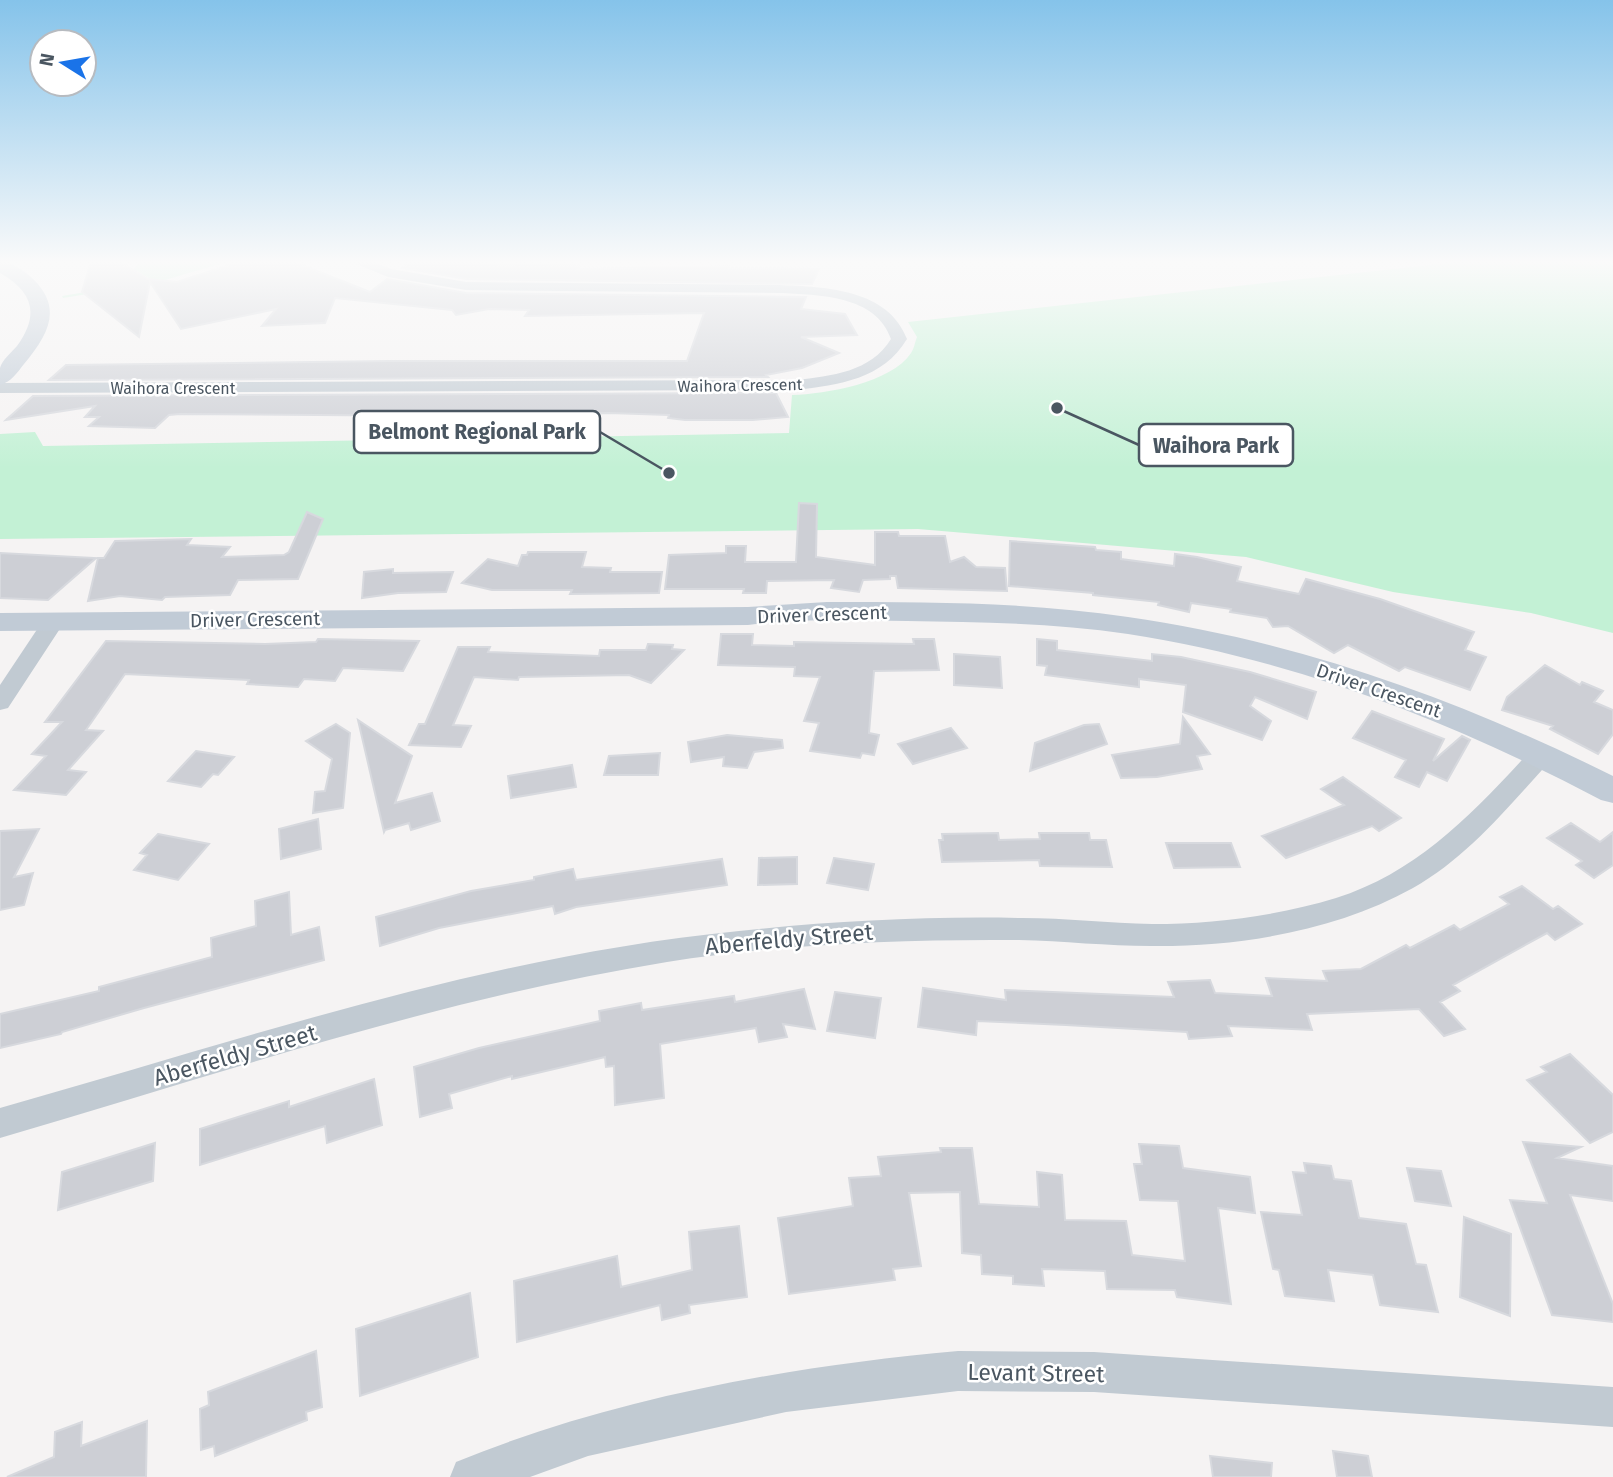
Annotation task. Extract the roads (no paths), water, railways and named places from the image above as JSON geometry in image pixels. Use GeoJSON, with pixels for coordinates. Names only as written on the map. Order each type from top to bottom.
{"type":"FeatureCollection","features":[{"type":"Feature","properties":{"kind":"street"},"geometry":{"type":"LineString","coordinates":[[0,378],[25,352],[38,330]]}},
{"type":"Feature","properties":{"kind":"street","name":"Waihora Crescent"},"geometry":{"type":"LineString","coordinates":[[0,388],[796,385],[833,380],[868,368],[886,358],[899,339],[896,330]]}},
{"type":"Feature","properties":{"kind":"street","name":"Driver Crescent"},"geometry":{"type":"LineString","coordinates":[[0,622],[677,614],[748,616],[799,611],[982,612],[1055,617],[1157,630],[1264,653],[1377,687],[1542,754],[1613,791]]}},
{"type":"Feature","properties":{"kind":"street"},"geometry":{"type":"LineString","coordinates":[[0,702],[54,621]]}},
{"type":"Feature","properties":{"kind":"street","name":"Aberfeldy Street"},"geometry":{"type":"LineString","coordinates":[[0,1123],[408,1005],[547,971],[696,946],[806,935],[898,930],[1024,929],[1153,935],[1254,927],[1319,913],[1387,889],[1452,849],[1542,754]]}},
{"type":"Feature","properties":{"kind":"street","name":"Levant Street"},"geometry":{"type":"LineString","coordinates":[[471,1477],[588,1436],[700,1410],[786,1392],[958,1371],[1094,1372],[1613,1407]]}},
{"type":"Feature","properties":{"kind":"place","name":"Waihora Park"},"geometry":{"type":"Point","coordinates":[1057,408]}},
{"type":"Feature","properties":{"kind":"place","name":"Belmont Regional Park"},"geometry":{"type":"Point","coordinates":[669,473]}}]}
